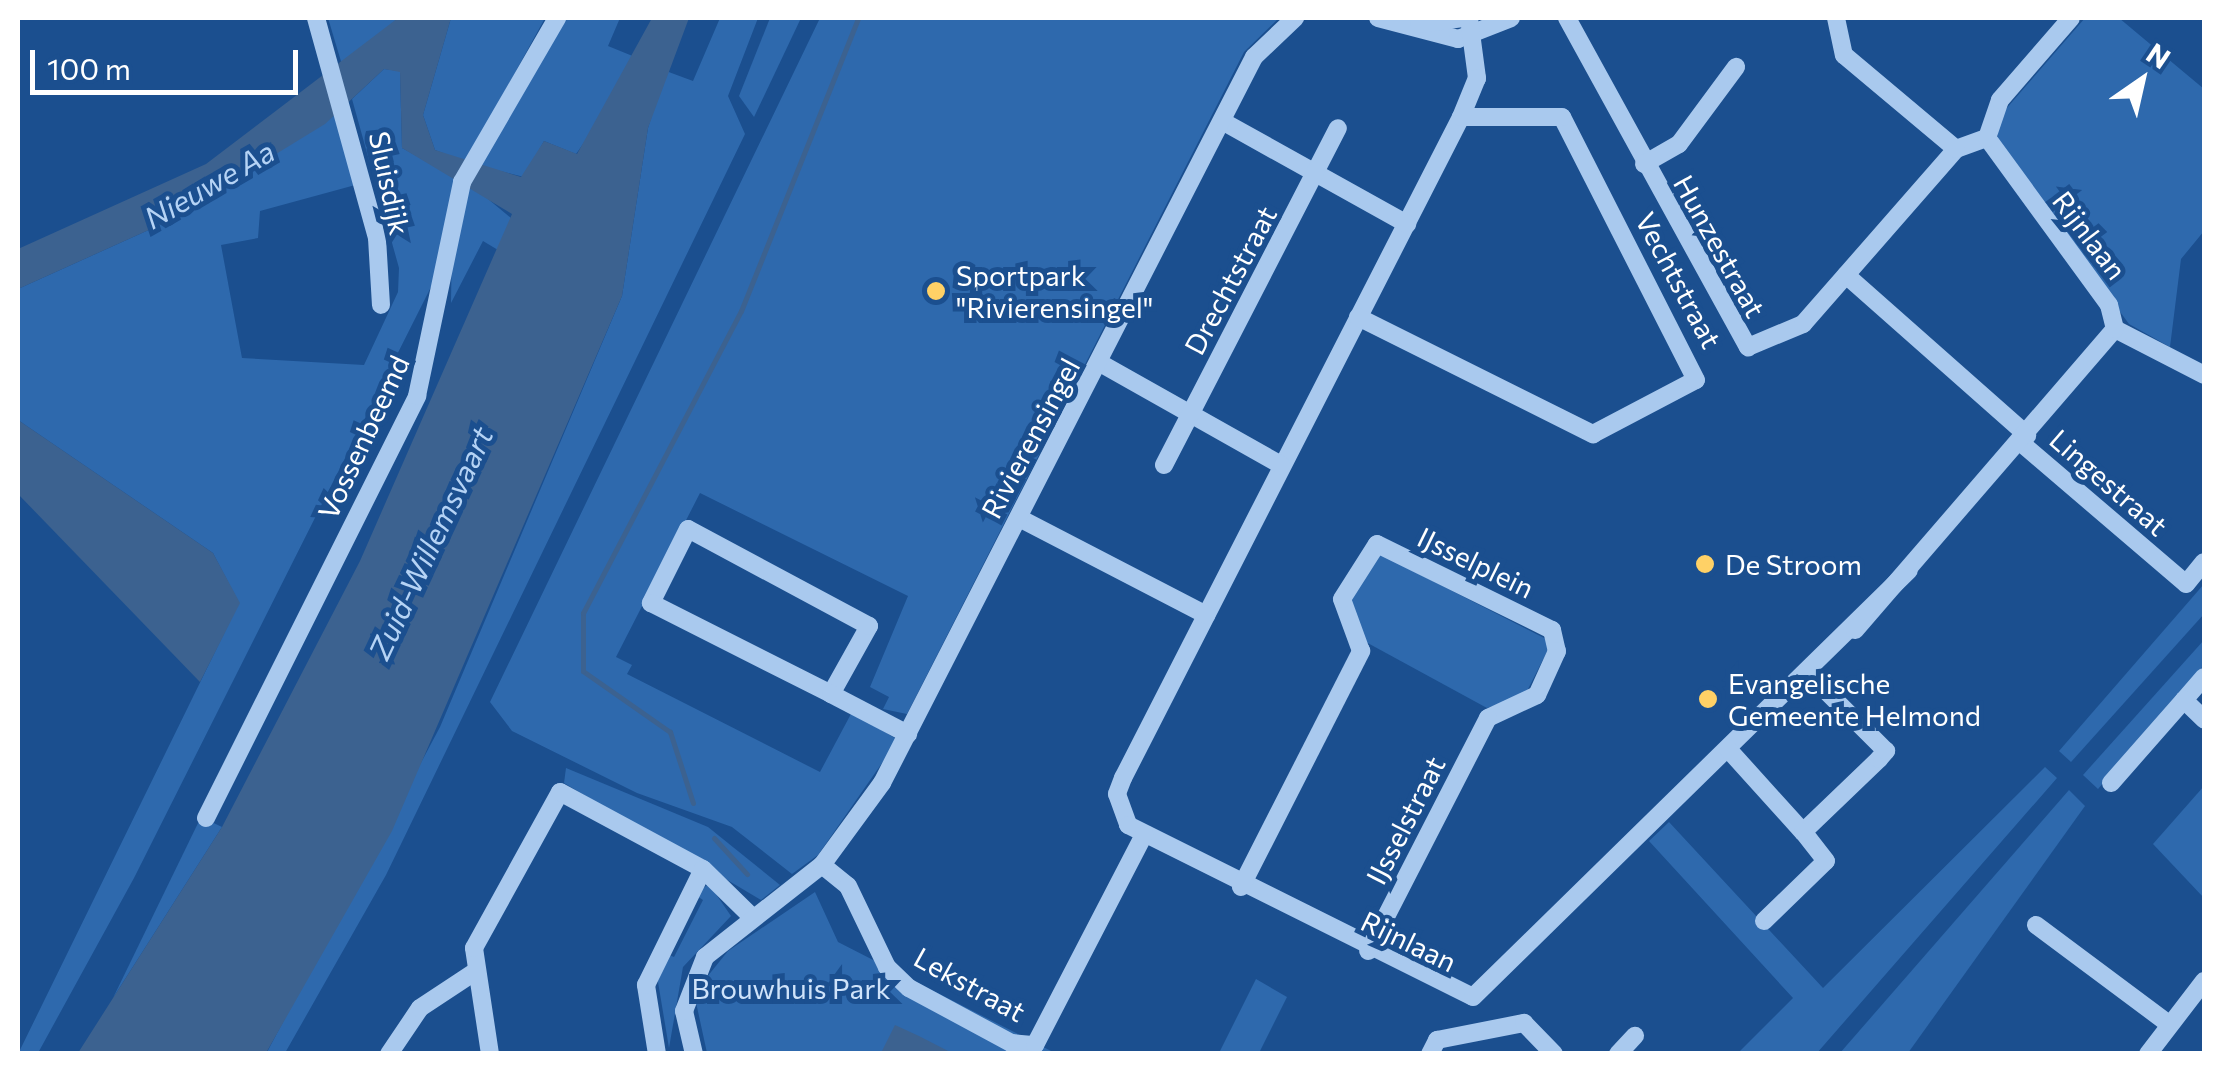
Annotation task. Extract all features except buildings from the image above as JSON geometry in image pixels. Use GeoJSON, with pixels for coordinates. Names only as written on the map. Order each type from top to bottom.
{"type":"FeatureCollection","features":[{"type":"Feature","properties":{"kind":"street","name":"Sluisdijk"},"geometry":{"type":"LineString","coordinates":[[316,18],[348,116],[377,238],[381,305]]}},
{"type":"Feature","properties":{"kind":"street","name":"Vossenbeemd"},"geometry":{"type":"LineString","coordinates":[[206,818],[417,396],[462,182],[557,18]]}},
{"type":"Feature","properties":{"kind":"street","name":"Rivierensingel"},"geometry":{"type":"LineString","coordinates":[[694,1054],[684,1011],[692,980],[705,957],[822,866],[908,734],[1266,39],[1295,18]]}},
{"type":"Feature","properties":{"kind":"street"},"geometry":{"type":"LineString","coordinates":[[1378,18],[1413,24],[1469,24],[1511,18]]}},
{"type":"Feature","properties":{"kind":"street","name":"Hunzestraat"},"geometry":{"type":"LineString","coordinates":[[1567,18],[1748,347],[1802,324],[1956,150],[1987,138]]}},
{"type":"Feature","properties":{"kind":"street"},"geometry":{"type":"LineString","coordinates":[[1836,18],[1844,55],[1956,150]]}},
{"type":"Feature","properties":{"kind":"street"},"geometry":{"type":"LineString","coordinates":[[1987,138],[2000,100],[2071,18]]}},
{"type":"Feature","properties":{"kind":"street","name":"Rijnlaan"},"geometry":{"type":"LineString","coordinates":[[1469,24],[1477,78],[1461,118],[1281,465],[1117,794],[1128,825],[1144,835],[1368,952],[1472,997],[1808,673],[1908,570],[2115,329],[2108,305],[1987,138]]}},
{"type":"Feature","properties":{"kind":"street","name":"Hunzestraat"},"geometry":{"type":"LineString","coordinates":[[1644,164],[1679,144],[1736,68]]}},
{"type":"Feature","properties":{"kind":"street","name":"Vechtstraat"},"geometry":{"type":"LineString","coordinates":[[1358,316],[1593,434],[1688,392],[1696,380],[1562,117],[1461,118]]}},
{"type":"Feature","properties":{"kind":"street"},"geometry":{"type":"LineString","coordinates":[[1222,121],[1407,224]]}},
{"type":"Feature","properties":{"kind":"street","name":"Drechtstraat"},"geometry":{"type":"LineString","coordinates":[[1164,465],[1338,128]]}},
{"type":"Feature","properties":{"kind":"street"},"geometry":{"type":"LineString","coordinates":[[1846,275],[2023,438]]}},
{"type":"Feature","properties":{"kind":"street"},"geometry":{"type":"LineString","coordinates":[[2115,329],[2204,375]]}},
{"type":"Feature","properties":{"kind":"street"},"geometry":{"type":"LineString","coordinates":[[1100,363],[1281,465]]}},
{"type":"Feature","properties":{"kind":"street","name":"Lingestraat"},"geometry":{"type":"LineString","coordinates":[[2023,438],[2186,584],[2204,562]]}},
{"type":"Feature","properties":{"kind":"street"},"geometry":{"type":"LineString","coordinates":[[1019,518],[1206,614]]}},
{"type":"Feature","properties":{"kind":"street"},"geometry":{"type":"LineString","coordinates":[[831,694],[869,626],[688,529],[651,603],[908,734]]}},
{"type":"Feature","properties":{"kind":"street","name":"IJsselplein"},"geometry":{"type":"LineString","coordinates":[[1241,887],[1361,651],[1342,599],[1377,544],[1558,637],[1536,694],[1491,714]]}},
{"type":"Feature","properties":{"kind":"street"},"geometry":{"type":"LineString","coordinates":[[1803,832],[1886,751],[1808,673]]}},
{"type":"Feature","properties":{"kind":"street"},"geometry":{"type":"LineString","coordinates":[[2111,783],[2204,677]]}},
{"type":"Feature","properties":{"kind":"street"},"geometry":{"type":"LineString","coordinates":[[2184,700],[2204,719]]}},
{"type":"Feature","properties":{"kind":"street","name":"IJsselstraat"},"geometry":{"type":"LineString","coordinates":[[1368,952],[1491,714]]}},
{"type":"Feature","properties":{"kind":"street"},"geometry":{"type":"LineString","coordinates":[[1728,750],[1826,861],[1764,920]]}},
{"type":"Feature","properties":{"kind":"street"},"geometry":{"type":"LineString","coordinates":[[490,1054],[473,972],[486,917],[560,792],[702,869],[754,918]]}},
{"type":"Feature","properties":{"kind":"street","name":"Lekstraat"},"geometry":{"type":"LineString","coordinates":[[822,866],[848,886],[887,967],[910,988],[1011,1043],[1034,1044],[1144,835]]}},
{"type":"Feature","properties":{"kind":"street"},"geometry":{"type":"LineString","coordinates":[[657,1054],[646,985],[702,869]]}},
{"type":"Feature","properties":{"kind":"street"},"geometry":{"type":"LineString","coordinates":[[2036,925],[2169,1024]]}},
{"type":"Feature","properties":{"kind":"street"},"geometry":{"type":"LineString","coordinates":[[389,1054],[420,1008],[473,972]]}},
{"type":"Feature","properties":{"kind":"street"},"geometry":{"type":"LineString","coordinates":[[2148,1054],[2204,980]]}},
{"type":"Feature","properties":{"kind":"street"},"geometry":{"type":"LineString","coordinates":[[1472,997],[1476,1030]]}},
{"type":"Feature","properties":{"kind":"street"},"geometry":{"type":"LineString","coordinates":[[1430,1054],[1437,1040],[1524,1023],[1554,1054]]}},
{"type":"Feature","properties":{"kind":"street"},"geometry":{"type":"LineString","coordinates":[[1618,1054],[1635,1036]]}},
{"type":"Feature","properties":{"kind":"green space"},"geometry":{"type":"Polygon","coordinates":[[[328,18],[398,18],[343,68],[328,18]]]}},
{"type":"Feature","properties":{"kind":"green space"},"geometry":{"type":"Polygon","coordinates":[[[451,18],[545,18],[466,162],[435,150],[423,115],[451,18]]]}},
{"type":"Feature","properties":{"kind":"green space"},"geometry":{"type":"Polygon","coordinates":[[[566,18],[620,18],[608,46],[635,57],[612,103],[576,154],[544,141],[524,177],[476,165],[566,18]]]}},
{"type":"Feature","properties":{"kind":"green space"},"geometry":{"type":"Polygon","coordinates":[[[720,18],[758,18],[728,96],[745,134],[386,875],[285,1053],[266,1054],[440,727],[622,296],[648,128],[666,71],[693,81],[720,18]]]}},
{"type":"Feature","properties":{"kind":"green space"},"geometry":{"type":"Polygon","coordinates":[[[770,18],[801,18],[754,117],[739,96],[770,18]]]}},
{"type":"Feature","properties":{"kind":"green space"},"geometry":{"type":"Polygon","coordinates":[[[820,18],[1279,18],[1244,52],[907,714],[883,709],[889,697],[870,687],[908,596],[700,493],[616,657],[632,665],[627,674],[820,772],[852,712],[898,740],[818,855],[792,874],[732,827],[637,793],[512,731],[490,702],[820,18]]]}},
{"type":"Feature","properties":{"kind":"green space"},"geometry":{"type":"Polygon","coordinates":[[[2085,18],[2119,18],[2204,89],[2204,231],[2181,259],[2170,347],[2129,324],[1997,144],[1999,117],[2085,18]]]}},
{"type":"Feature","properties":{"kind":"green space"},"geometry":{"type":"Polygon","coordinates":[[[384,69],[400,71],[402,148],[459,179],[433,283],[134,878],[38,1053],[18,1054],[239,603],[213,553],[18,420],[18,289],[162,224],[337,112],[359,184],[260,211],[258,238],[221,245],[242,358],[364,365],[398,292],[399,268],[352,99],[384,69]]]}},
{"type":"Feature","properties":{"kind":"green space"},"geometry":{"type":"Polygon","coordinates":[[[470,184],[511,218],[498,250],[483,241],[451,303],[452,234],[470,184]]]}},
{"type":"Feature","properties":{"kind":"green space"},"geometry":{"type":"Polygon","coordinates":[[[1374,551],[1552,642],[1525,695],[1487,708],[1364,641],[1350,598],[1374,551]]]}},
{"type":"Feature","properties":{"kind":"green space"},"geometry":{"type":"Polygon","coordinates":[[[2204,584],[2204,614],[2071,762],[2059,751],[2204,584]]]}},
{"type":"Feature","properties":{"kind":"green space"},"geometry":{"type":"Polygon","coordinates":[[[2204,640],[2204,665],[2098,789],[2083,775],[2204,640]]]}},
{"type":"Feature","properties":{"kind":"green space"},"geometry":{"type":"Polygon","coordinates":[[[2045,767],[2057,778],[1817,1053],[1738,1053],[1793,998],[1649,841],[1669,822],[1823,988],[2045,767]]]}},
{"type":"Feature","properties":{"kind":"green space"},"geometry":{"type":"Polygon","coordinates":[[[566,768],[708,827],[780,885],[761,900],[564,783],[566,768]]]}},
{"type":"Feature","properties":{"kind":"green space"},"geometry":{"type":"Polygon","coordinates":[[[2204,786],[2204,898],[2153,844],[2204,786]]]}},
{"type":"Feature","properties":{"kind":"green space"},"geometry":{"type":"Polygon","coordinates":[[[2069,790],[2085,806],[1908,1053],[1840,1053],[2069,790]]]}},
{"type":"Feature","properties":{"kind":"green space"},"geometry":{"type":"Polygon","coordinates":[[[201,817],[222,827],[113,998],[201,817]]]}},
{"type":"Feature","properties":{"kind":"green space"},"geometry":{"type":"Polygon","coordinates":[[[709,884],[731,916],[683,967],[669,1048],[656,970],[662,952],[674,957],[703,900],[694,894],[709,884]]]}},
{"type":"Feature","properties":{"kind":"green space","name":"Brouwhuis Park"},"geometry":{"type":"Polygon","coordinates":[[[815,892],[838,942],[1055,1053],[707,1053],[694,993],[728,951],[815,892]]]}},
{"type":"Feature","properties":{"kind":"green space"},"geometry":{"type":"Polygon","coordinates":[[[1256,979],[1287,997],[1259,1053],[1219,1053],[1256,979]]]}},
{"type":"Feature","properties":{"kind":"water"},"geometry":{"type":"Polygon","coordinates":[[[398,18],[451,18],[423,115],[435,150],[521,177],[544,141],[577,154],[652,18],[689,18],[648,128],[622,296],[392,831],[266,1053],[78,1053],[222,827],[360,561],[512,214],[402,148],[400,72],[384,69],[325,124],[162,224],[18,289],[18,249],[206,164],[398,18]]]}},
{"type":"Feature","properties":{"kind":"water"},"geometry":{"type":"Polygon","coordinates":[[[18,420],[213,553],[240,603],[200,682],[18,494],[18,420]]]}},
{"type":"Feature","properties":{"kind":"water"},"geometry":{"type":"Polygon","coordinates":[[[895,1025],[919,1036],[952,1053],[881,1053],[895,1025]]]}},
{"type":"Feature","properties":{"kind":"waterway"},"geometry":{"type":"LineString","coordinates":[[693,803],[670,732],[583,671],[583,613],[741,311],[858,18]]}},
{"type":"Feature","properties":{"kind":"waterway"},"geometry":{"type":"LineString","coordinates":[[714,838],[747,874]]}},
{"type":"Feature","properties":{"kind":"place","name":"Sportpark \"Rivierensingel\""},"geometry":{"type":"Point","coordinates":[936,291]}},
{"type":"Feature","properties":{"kind":"place","name":"De Stroom"},"geometry":{"type":"Point","coordinates":[1705,564]}},
{"type":"Feature","properties":{"kind":"place","name":"Evangelische Gemeente Helmond"},"geometry":{"type":"Point","coordinates":[1708,699]}},
{"type":"Feature","properties":{"kind":"water label","name":"Nieuwe Aa"},"geometry":{"type":"Point","coordinates":[209,184]}},
{"type":"Feature","properties":{"kind":"water label","name":"Zuid-Willemsvaart"},"geometry":{"type":"Point","coordinates":[430,543]}}]}
